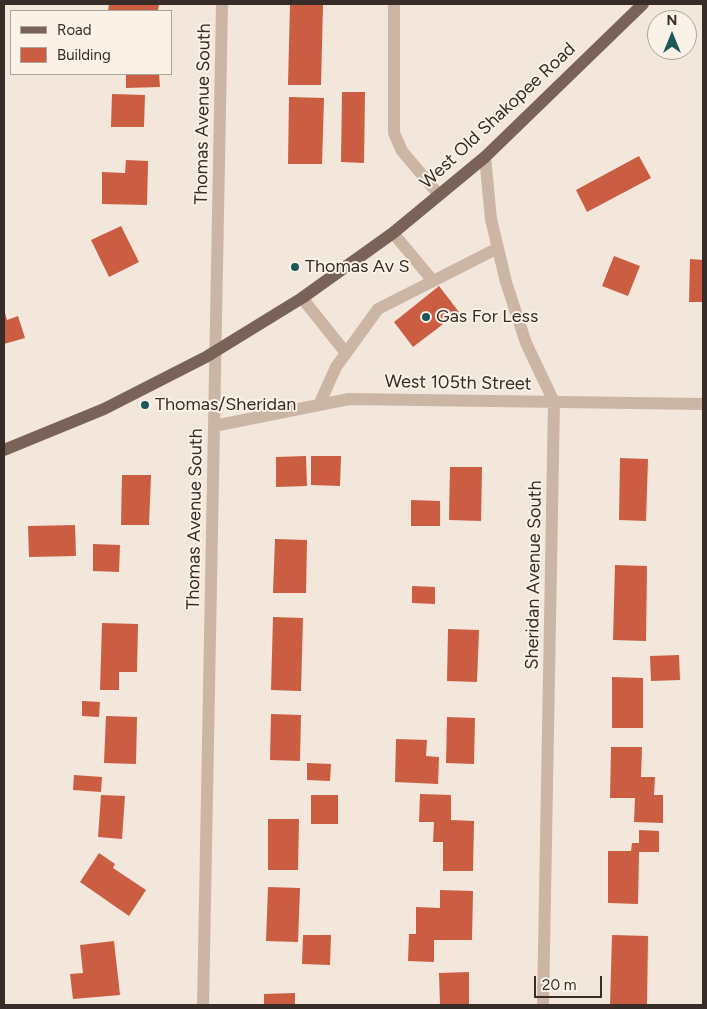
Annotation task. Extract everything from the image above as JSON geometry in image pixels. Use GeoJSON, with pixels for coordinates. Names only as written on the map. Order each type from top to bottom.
{"type":"FeatureCollection","features":[{"type":"Feature","properties":{"kind":"main road","name":"West Old Shakopee Road"},"geometry":{"type":"LineString","coordinates":[[4,450],[104,409],[216,351],[302,298],[394,233],[485,157],[643,4]]}},
{"type":"Feature","properties":{"kind":"street","name":"Thomas Avenue South"},"geometry":{"type":"LineString","coordinates":[[203,1005],[222,4]]}},
{"type":"Feature","properties":{"kind":"street"},"geometry":{"type":"LineString","coordinates":[[394,4],[394,133],[402,151],[439,195]]}},
{"type":"Feature","properties":{"kind":"street","name":"Sheridan Avenue South"},"geometry":{"type":"LineString","coordinates":[[485,157],[492,219],[506,282],[526,343],[554,402],[543,1005]]}},
{"type":"Feature","properties":{"kind":"street"},"geometry":{"type":"LineString","coordinates":[[394,233],[433,281]]}},
{"type":"Feature","properties":{"kind":"street"},"geometry":{"type":"LineString","coordinates":[[319,405],[336,367],[378,309],[498,248]]}},
{"type":"Feature","properties":{"kind":"street"},"geometry":{"type":"LineString","coordinates":[[302,298],[346,353]]}},
{"type":"Feature","properties":{"kind":"street","name":"West 105th Street"},"geometry":{"type":"LineString","coordinates":[[214,426],[349,399],[703,404]]}},
{"type":"Feature","properties":{"kind":"building"},"geometry":{"type":"Polygon","coordinates":[[[109,4],[159,4],[158,10],[108,10],[109,4]]]}},
{"type":"Feature","properties":{"kind":"building"},"geometry":{"type":"Polygon","coordinates":[[[290,4],[323,4],[321,85],[288,85],[290,4]]]}},
{"type":"Feature","properties":{"kind":"building"},"geometry":{"type":"Polygon","coordinates":[[[126,75],[159,75],[160,87],[126,88],[126,75]]]}},
{"type":"Feature","properties":{"kind":"building"},"geometry":{"type":"Polygon","coordinates":[[[342,92],[365,92],[364,163],[341,162],[342,92]]]}},
{"type":"Feature","properties":{"kind":"building"},"geometry":{"type":"Polygon","coordinates":[[[112,94],[145,95],[144,127],[111,127],[112,94]]]}},
{"type":"Feature","properties":{"kind":"building"},"geometry":{"type":"Polygon","coordinates":[[[289,97],[324,98],[322,164],[288,164],[289,97]]]}},
{"type":"Feature","properties":{"kind":"building"},"geometry":{"type":"Polygon","coordinates":[[[639,156],[651,178],[587,212],[576,190],[639,156]]]}},
{"type":"Feature","properties":{"kind":"building"},"geometry":{"type":"Polygon","coordinates":[[[126,160],[148,161],[147,205],[102,204],[102,172],[125,173],[126,160]]]}},
{"type":"Feature","properties":{"kind":"building"},"geometry":{"type":"Polygon","coordinates":[[[121,226],[139,262],[109,277],[91,240],[121,226]]]}},
{"type":"Feature","properties":{"kind":"building"},"geometry":{"type":"Polygon","coordinates":[[[614,256],[640,266],[628,296],[602,286],[614,256]]]}},
{"type":"Feature","properties":{"kind":"building"},"geometry":{"type":"Polygon","coordinates":[[[690,259],[703,260],[703,302],[689,302],[690,259]]]}},
{"type":"Feature","properties":{"kind":"building","name":"Gas For Less"},"geometry":{"type":"Polygon","coordinates":[[[439,286],[459,312],[413,347],[394,322],[439,286]]]}},
{"type":"Feature","properties":{"kind":"building"},"geometry":{"type":"Polygon","coordinates":[[[4,310],[7,320],[18,316],[25,338],[4,344],[4,310]]]}},
{"type":"Feature","properties":{"kind":"building"},"geometry":{"type":"Polygon","coordinates":[[[306,456],[307,486],[276,487],[276,457],[306,456]]]}},
{"type":"Feature","properties":{"kind":"building"},"geometry":{"type":"Polygon","coordinates":[[[311,456],[341,456],[340,486],[311,485],[311,456]]]}},
{"type":"Feature","properties":{"kind":"building"},"geometry":{"type":"Polygon","coordinates":[[[620,458],[648,459],[646,521],[619,520],[620,458]]]}},
{"type":"Feature","properties":{"kind":"building"},"geometry":{"type":"Polygon","coordinates":[[[450,467],[482,467],[481,521],[449,520],[450,467]]]}},
{"type":"Feature","properties":{"kind":"building"},"geometry":{"type":"Polygon","coordinates":[[[122,475],[151,475],[149,525],[121,525],[122,475]]]}},
{"type":"Feature","properties":{"kind":"building"},"geometry":{"type":"Polygon","coordinates":[[[411,500],[440,501],[440,526],[411,526],[411,500]]]}},
{"type":"Feature","properties":{"kind":"building"},"geometry":{"type":"Polygon","coordinates":[[[75,525],[76,556],[29,557],[28,526],[75,525]]]}},
{"type":"Feature","properties":{"kind":"building"},"geometry":{"type":"Polygon","coordinates":[[[275,539],[307,540],[306,593],[273,593],[275,539]]]}},
{"type":"Feature","properties":{"kind":"building"},"geometry":{"type":"Polygon","coordinates":[[[93,544],[120,545],[119,572],[93,571],[93,544]]]}},
{"type":"Feature","properties":{"kind":"building"},"geometry":{"type":"Polygon","coordinates":[[[615,565],[647,566],[646,641],[613,640],[615,565]]]}},
{"type":"Feature","properties":{"kind":"building"},"geometry":{"type":"Polygon","coordinates":[[[412,586],[435,587],[435,604],[412,603],[412,586]]]}},
{"type":"Feature","properties":{"kind":"building"},"geometry":{"type":"Polygon","coordinates":[[[273,617],[303,618],[301,691],[271,690],[273,617]]]}},
{"type":"Feature","properties":{"kind":"building"},"geometry":{"type":"Polygon","coordinates":[[[102,623],[138,624],[137,672],[119,672],[119,690],[100,690],[102,623]]]}},
{"type":"Feature","properties":{"kind":"building"},"geometry":{"type":"Polygon","coordinates":[[[448,629],[479,630],[477,682],[447,681],[448,629]]]}},
{"type":"Feature","properties":{"kind":"building"},"geometry":{"type":"Polygon","coordinates":[[[679,655],[680,680],[651,681],[650,656],[679,655]]]}},
{"type":"Feature","properties":{"kind":"building"},"geometry":{"type":"Polygon","coordinates":[[[612,677],[643,678],[643,728],[612,728],[612,677]]]}},
{"type":"Feature","properties":{"kind":"building"},"geometry":{"type":"Polygon","coordinates":[[[82,701],[100,702],[99,717],[82,716],[82,701]]]}},
{"type":"Feature","properties":{"kind":"building"},"geometry":{"type":"Polygon","coordinates":[[[271,714],[301,715],[300,761],[270,760],[271,714]]]}},
{"type":"Feature","properties":{"kind":"building"},"geometry":{"type":"Polygon","coordinates":[[[106,716],[137,717],[136,764],[104,763],[106,716]]]}},
{"type":"Feature","properties":{"kind":"building"},"geometry":{"type":"Polygon","coordinates":[[[447,717],[475,718],[474,764],[446,763],[447,717]]]}},
{"type":"Feature","properties":{"kind":"building"},"geometry":{"type":"Polygon","coordinates":[[[396,739],[427,740],[426,756],[439,757],[438,784],[395,782],[396,739]]]}},
{"type":"Feature","properties":{"kind":"building"},"geometry":{"type":"Polygon","coordinates":[[[611,747],[642,747],[641,777],[655,777],[654,795],[663,795],[663,823],[634,822],[635,798],[610,798],[611,747]]]}},
{"type":"Feature","properties":{"kind":"building"},"geometry":{"type":"Polygon","coordinates":[[[307,763],[331,764],[330,781],[307,780],[307,763]]]}},
{"type":"Feature","properties":{"kind":"building"},"geometry":{"type":"Polygon","coordinates":[[[74,775],[102,777],[101,792],[73,790],[74,775]]]}},
{"type":"Feature","properties":{"kind":"building"},"geometry":{"type":"Polygon","coordinates":[[[420,794],[451,795],[451,820],[474,821],[473,871],[443,871],[443,842],[433,842],[434,822],[419,822],[420,794]]]}},
{"type":"Feature","properties":{"kind":"building"},"geometry":{"type":"Polygon","coordinates":[[[101,795],[125,796],[122,839],[98,837],[101,795]]]}},
{"type":"Feature","properties":{"kind":"building"},"geometry":{"type":"Polygon","coordinates":[[[311,795],[338,795],[338,824],[311,824],[311,795]]]}},
{"type":"Feature","properties":{"kind":"building"},"geometry":{"type":"Polygon","coordinates":[[[268,819],[299,819],[298,870],[268,870],[268,819]]]}},
{"type":"Feature","properties":{"kind":"building"},"geometry":{"type":"Polygon","coordinates":[[[639,830],[659,831],[659,852],[639,852],[638,904],[608,903],[608,851],[631,851],[632,843],[639,843],[639,830]]]}},
{"type":"Feature","properties":{"kind":"building"},"geometry":{"type":"Polygon","coordinates":[[[99,853],[115,864],[113,868],[146,890],[129,916],[80,882],[99,853]]]}},
{"type":"Feature","properties":{"kind":"building"},"geometry":{"type":"Polygon","coordinates":[[[268,887],[300,888],[298,942],[266,941],[268,887]]]}},
{"type":"Feature","properties":{"kind":"building"},"geometry":{"type":"Polygon","coordinates":[[[440,890],[473,891],[472,940],[434,940],[434,962],[408,961],[409,934],[416,934],[416,907],[440,908],[440,890]]]}},
{"type":"Feature","properties":{"kind":"building"},"geometry":{"type":"Polygon","coordinates":[[[303,935],[331,935],[330,965],[302,964],[303,935]]]}},
{"type":"Feature","properties":{"kind":"building"},"geometry":{"type":"Polygon","coordinates":[[[612,935],[648,936],[647,1005],[610,1005],[612,935]]]}},
{"type":"Feature","properties":{"kind":"building"},"geometry":{"type":"Polygon","coordinates":[[[114,941],[120,995],[73,999],[70,974],[83,973],[80,945],[114,941]]]}},
{"type":"Feature","properties":{"kind":"building"},"geometry":{"type":"Polygon","coordinates":[[[469,972],[469,1005],[440,1005],[439,973],[469,972]]]}},
{"type":"Feature","properties":{"kind":"building"},"geometry":{"type":"Polygon","coordinates":[[[295,993],[295,1005],[264,1005],[264,994],[295,993]]]}},
{"type":"Feature","properties":{"kind":"place","name":"Thomas Av S"},"geometry":{"type":"Point","coordinates":[295,267]}},
{"type":"Feature","properties":{"kind":"place","name":"Gas For Less"},"geometry":{"type":"Point","coordinates":[426,317]}},
{"type":"Feature","properties":{"kind":"place","name":"Thomas/Sheridan"},"geometry":{"type":"Point","coordinates":[145,405]}}]}
